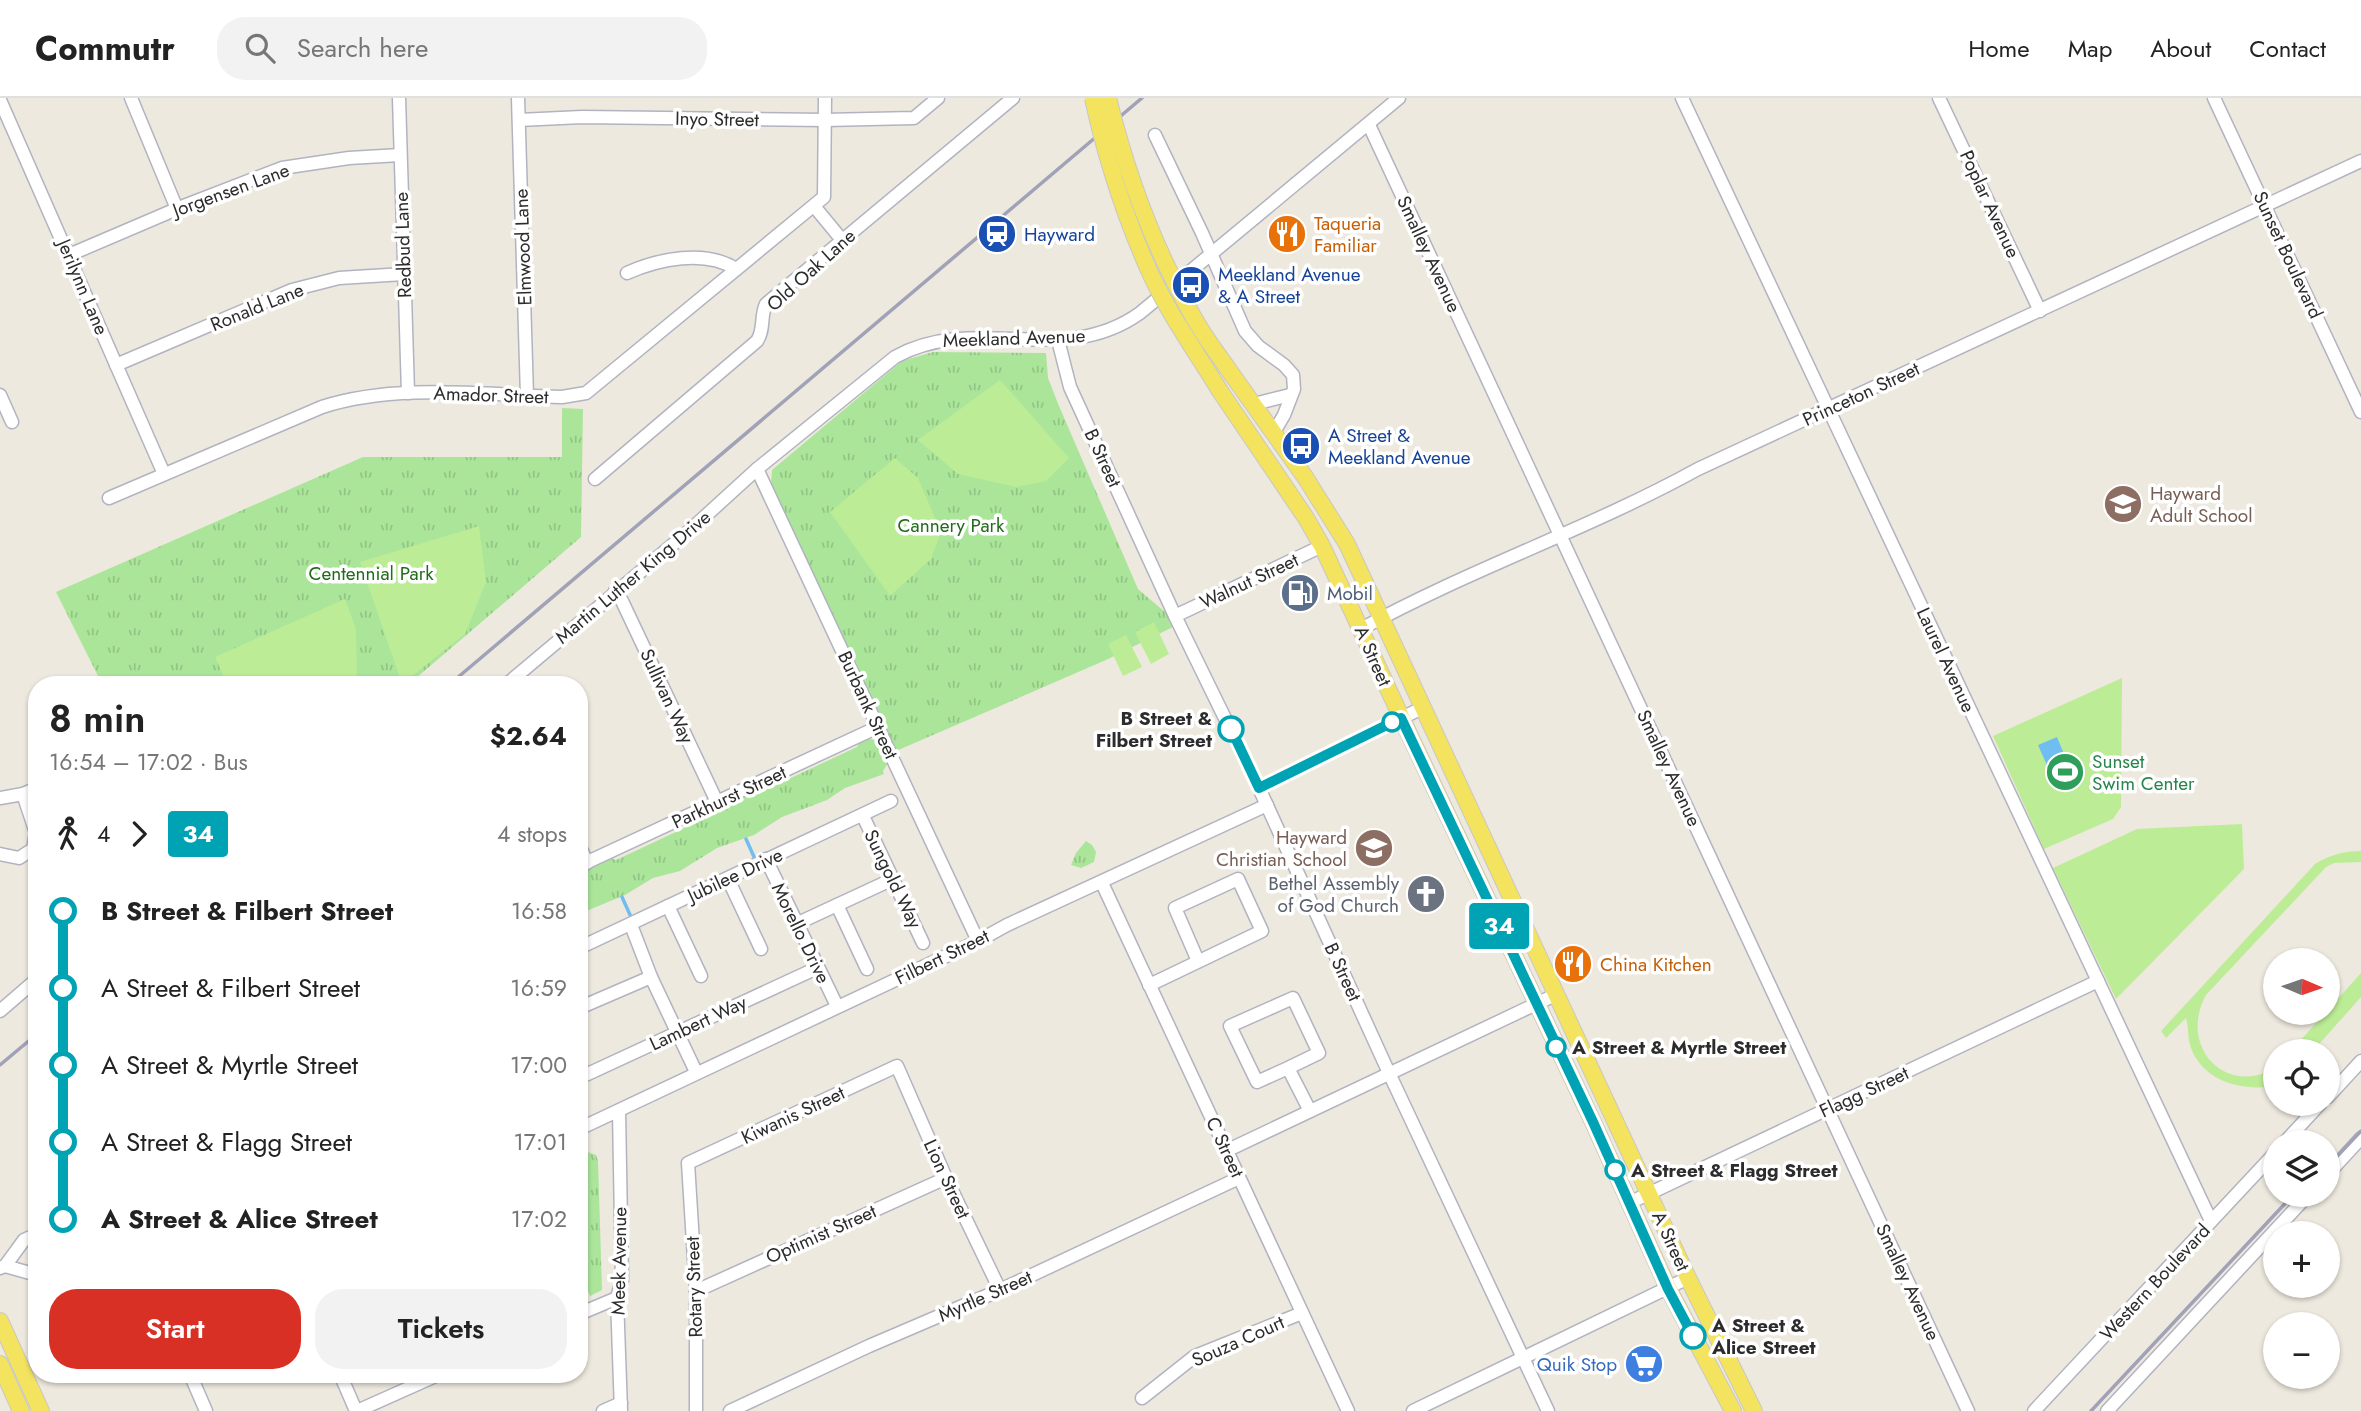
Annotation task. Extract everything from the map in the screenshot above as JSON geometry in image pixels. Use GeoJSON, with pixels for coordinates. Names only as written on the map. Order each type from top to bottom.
{"type":"FeatureCollection","features":[{"type":"Feature","properties":{"kind":"main road"},"geometry":{"type":"LineString","coordinates":[[1093,98],[1111,138]]}},
{"type":"Feature","properties":{"kind":"main road"},"geometry":{"type":"LineString","coordinates":[[1108,98],[1111,138]]}},
{"type":"Feature","properties":{"kind":"main road","name":"A Street"},"geometry":{"type":"LineString","coordinates":[[1111,138],[1137,194],[1160,254],[1196,321],[1305,477],[1347,544],[1555,995],[1688,1278],[1754,1411]]}},
{"type":"Feature","properties":{"kind":"main road","name":"A Street"},"geometry":{"type":"LineString","coordinates":[[1111,138],[1147,266],[1180,328],[1322,546],[1668,1289],[1733,1411]]}},
{"type":"Feature","properties":{"kind":"main road"},"geometry":{"type":"LineString","coordinates":[[0,1321],[28,1383]]}},
{"type":"Feature","properties":{"kind":"main road"},"geometry":{"type":"LineString","coordinates":[[0,1364],[22,1411]]}},
{"type":"Feature","properties":{"kind":"main road"},"geometry":{"type":"LineString","coordinates":[[28,1383],[41,1411]]}},
{"type":"Feature","properties":{"kind":"street"},"geometry":{"type":"LineString","coordinates":[[131,98],[177,209]]}},
{"type":"Feature","properties":{"kind":"street","name":"Redbud Lane"},"geometry":{"type":"LineString","coordinates":[[399,98],[408,393]]}},
{"type":"Feature","properties":{"kind":"street","name":"Elmwood Lane"},"geometry":{"type":"LineString","coordinates":[[518,98],[527,396]]}},
{"type":"Feature","properties":{"kind":"street"},"geometry":{"type":"LineString","coordinates":[[825,98],[819,201],[842,240]]}},
{"type":"Feature","properties":{"kind":"street","name":"Inyo Street"},"geometry":{"type":"LineString","coordinates":[[519,120],[582,117],[825,120],[914,118],[938,98]]}},
{"type":"Feature","properties":{"kind":"street","name":"Old Oak Lane"},"geometry":{"type":"LineString","coordinates":[[595,479],[757,341],[761,334],[766,304],[1013,98]]}},
{"type":"Feature","properties":{"kind":"street","name":"Meekland Avenue"},"geometry":{"type":"LineString","coordinates":[[757,469],[895,357],[911,348],[962,337],[1058,340],[1079,338],[1120,326],[1140,313],[1399,98]]}},
{"type":"Feature","properties":{"kind":"street","name":"Laurel Avenue"},"geometry":{"type":"LineString","coordinates":[[1682,98],[2211,1221]]}},
{"type":"Feature","properties":{"kind":"street","name":"Poplar Avenue"},"geometry":{"type":"LineString","coordinates":[[1939,98],[2040,311]]}},
{"type":"Feature","properties":{"kind":"street","name":"Sunset Boulevard"},"geometry":{"type":"LineString","coordinates":[[2214,98],[2361,412]]}},
{"type":"Feature","properties":{"kind":"street","name":"Jerilynn Lane"},"geometry":{"type":"LineString","coordinates":[[0,100],[164,474]]}},
{"type":"Feature","properties":{"kind":"street","name":"Smalley Avenue"},"geometry":{"type":"LineString","coordinates":[[1369,125],[1968,1411]]}},
{"type":"Feature","properties":{"kind":"street"},"geometry":{"type":"LineString","coordinates":[[1155,135],[1245,331],[1258,346],[1293,375],[1293,389],[1284,415],[1274,432]]}},
{"type":"Feature","properties":{"kind":"street","name":"Jorgensen Lane"},"geometry":{"type":"LineString","coordinates":[[69,255],[282,168],[349,158],[400,155]]}},
{"type":"Feature","properties":{"kind":"street","name":"Princeton Street"},"geometry":{"type":"LineString","coordinates":[[1361,629],[2361,161]]}},
{"type":"Feature","properties":{"kind":"street","name":"Amador Street"},"geometry":{"type":"LineString","coordinates":[[108,498],[322,407],[347,399],[408,393],[562,397],[586,393],[819,201]]}},
{"type":"Feature","properties":{"kind":"street"},"geometry":{"type":"LineString","coordinates":[[627,272],[655,261],[691,259],[720,262],[736,269]]}},
{"type":"Feature","properties":{"kind":"street","name":"Ronald Lane"},"geometry":{"type":"LineString","coordinates":[[116,365],[292,290],[338,278],[404,274]]}},
{"type":"Feature","properties":{"kind":"street","name":"B Street"},"geometry":{"type":"LineString","coordinates":[[1058,340],[1070,387],[1548,1411]]}},
{"type":"Feature","properties":{"kind":"street"},"geometry":{"type":"LineString","coordinates":[[0,395],[12,422]]}},
{"type":"Feature","properties":{"kind":"street"},"geometry":{"type":"LineString","coordinates":[[1254,404],[1290,395]]}},
{"type":"Feature","properties":{"kind":"street","name":"Martin Luther King Drive"},"geometry":{"type":"LineString","coordinates":[[516,676],[689,531],[757,469]]}},
{"type":"Feature","properties":{"kind":"street","name":"Burbank Street"},"geometry":{"type":"LineString","coordinates":[[757,469],[978,942]]}},
{"type":"Feature","properties":{"kind":"street","name":"Walnut Street"},"geometry":{"type":"LineString","coordinates":[[1175,616],[1322,546]]}},
{"type":"Feature","properties":{"kind":"street","name":"Sullivan Way"},"geometry":{"type":"LineString","coordinates":[[615,591],[717,802]]}},
{"type":"Feature","properties":{"kind":"street"},"geometry":{"type":"LineString","coordinates":[[1259,788],[1422,708]]}},
{"type":"Feature","properties":{"kind":"street","name":"Parkhurst Street"},"geometry":{"type":"LineString","coordinates":[[588,862],[878,727]]}},
{"type":"Feature","properties":{"kind":"street"},"geometry":{"type":"LineString","coordinates":[[0,798],[28,792]]}},
{"type":"Feature","properties":{"kind":"street"},"geometry":{"type":"LineString","coordinates":[[23,794],[28,809]]}},
{"type":"Feature","properties":{"kind":"street","name":"Jubilee Drive"},"geometry":{"type":"LineString","coordinates":[[588,944],[891,801]]}},
{"type":"Feature","properties":{"kind":"street","name":"Filbert Street"},"geometry":{"type":"LineString","coordinates":[[588,1125],[978,942],[1007,925],[1267,805]]}},
{"type":"Feature","properties":{"kind":"street","name":"Sungold Way"},"geometry":{"type":"LineString","coordinates":[[863,816],[923,943]]}},
{"type":"Feature","properties":{"kind":"street"},"geometry":{"type":"LineString","coordinates":[[0,854],[19,858],[28,852]]}},
{"type":"Feature","properties":{"kind":"street","name":"Morello Drive"},"geometry":{"type":"LineString","coordinates":[[766,859],[837,1006]]}},
{"type":"Feature","properties":{"kind":"street"},"geometry":{"type":"LineString","coordinates":[[728,879],[761,949]]}},
{"type":"Feature","properties":{"kind":"street"},"geometry":{"type":"LineString","coordinates":[[796,924],[892,879]]}},
{"type":"Feature","properties":{"kind":"street"},"geometry":{"type":"LineString","coordinates":[[1149,985],[1262,931],[1238,880],[1175,908],[1198,961]]}},
{"type":"Feature","properties":{"kind":"street","name":"C Street"},"geometry":{"type":"LineString","coordinates":[[1102,883],[1348,1411]]}},
{"type":"Feature","properties":{"kind":"street"},"geometry":{"type":"LineString","coordinates":[[837,905],[867,969]]}},
{"type":"Feature","properties":{"kind":"street"},"geometry":{"type":"LineString","coordinates":[[668,906],[701,976]]}},
{"type":"Feature","properties":{"kind":"street"},"geometry":{"type":"LineString","coordinates":[[631,925],[651,976],[696,1072]]}},
{"type":"Feature","properties":{"kind":"street","name":"Lambert Way"},"geometry":{"type":"LineString","coordinates":[[588,1074],[817,968]]}},
{"type":"Feature","properties":{"kind":"street"},"geometry":{"type":"LineString","coordinates":[[588,1004],[651,976]]}},
{"type":"Feature","properties":{"kind":"street","name":"Flagg Street"},"geometry":{"type":"LineString","coordinates":[[1629,1203],[2098,981]]}},
{"type":"Feature","properties":{"kind":"street"},"geometry":{"type":"LineString","coordinates":[[0,1011],[28,987]]}},
{"type":"Feature","properties":{"kind":"street"},"geometry":{"type":"LineString","coordinates":[[1226,1151],[1555,995]]}},
{"type":"Feature","properties":{"kind":"street"},"geometry":{"type":"LineString","coordinates":[[1293,998],[1319,1053],[1288,1069],[1257,1082],[1230,1026],[1293,998]]}},
{"type":"Feature","properties":{"kind":"street"},"geometry":{"type":"LineString","coordinates":[[2340,1084],[2361,1061]]}},
{"type":"Feature","properties":{"kind":"street","name":"Kiwanis Street"},"geometry":{"type":"LineString","coordinates":[[688,1163],[897,1066]]}},
{"type":"Feature","properties":{"kind":"street","name":"Lion Street"},"geometry":{"type":"LineString","coordinates":[[897,1066],[946,1178],[1000,1290]]}},
{"type":"Feature","properties":{"kind":"street"},"geometry":{"type":"LineString","coordinates":[[1288,1069],[1310,1111]]}},
{"type":"Feature","properties":{"kind":"street","name":"Meek Avenue"},"geometry":{"type":"LineString","coordinates":[[619,1111],[622,1280],[617,1298],[621,1407]]}},
{"type":"Feature","properties":{"kind":"street"},"geometry":{"type":"LineString","coordinates":[[2296,1130],[2309,1116]]}},
{"type":"Feature","properties":{"kind":"street"},"geometry":{"type":"LineString","coordinates":[[2340,1161],[2361,1138]]}},
{"type":"Feature","properties":{"kind":"street","name":"Rotary Street"},"geometry":{"type":"LineString","coordinates":[[688,1163],[696,1291],[696,1411]]}},
{"type":"Feature","properties":{"kind":"street","name":"Western Boulevard"},"geometry":{"type":"LineString","coordinates":[[2034,1411],[2263,1166]]}},
{"type":"Feature","properties":{"kind":"street","name":"Optimist Street"},"geometry":{"type":"LineString","coordinates":[[696,1291],[946,1178]]}},
{"type":"Feature","properties":{"kind":"street","name":"Myrtle Street"},"geometry":{"type":"LineString","coordinates":[[730,1411],[869,1346],[1000,1290],[1239,1178]]}},
{"type":"Feature","properties":{"kind":"street"},"geometry":{"type":"LineString","coordinates":[[2107,1411],[2297,1207]]}},
{"type":"Feature","properties":{"kind":"street"},"geometry":{"type":"LineString","coordinates":[[28,1238],[3,1267],[28,1273]]}},
{"type":"Feature","properties":{"kind":"street"},"geometry":{"type":"LineString","coordinates":[[1413,1411],[1688,1278]]}},
{"type":"Feature","properties":{"kind":"street"},"geometry":{"type":"LineString","coordinates":[[588,1310],[617,1298]]}},
{"type":"Feature","properties":{"kind":"street","name":"Souza Court"},"geometry":{"type":"LineString","coordinates":[[1142,1398],[1195,1356],[1302,1313]]}},
{"type":"Feature","properties":{"kind":"street"},"geometry":{"type":"LineString","coordinates":[[194,1383],[206,1411]]}},
{"type":"Feature","properties":{"kind":"street"},"geometry":{"type":"LineString","coordinates":[[344,1383],[356,1411],[420,1383]]}},
{"type":"Feature","properties":{"kind":"street"},"geometry":{"type":"LineString","coordinates":[[603,1411],[621,1407]]}},
{"type":"Feature","properties":{"kind":"green space","name":"Cannery Park"},"geometry":{"type":"Polygon","coordinates":[[[933,352],[1046,353],[1048,378],[1138,589],[1179,624],[1106,660],[896,751],[771,484],[772,470],[902,361],[933,352]]]}},
{"type":"Feature","properties":{"kind":"green space"},"geometry":{"type":"Polygon","coordinates":[[[1000,380],[1069,458],[1046,481],[1016,487],[958,474],[918,440],[1000,380]]]}},
{"type":"Feature","properties":{"kind":"green space","name":"Centennial Park"},"geometry":{"type":"Polygon","coordinates":[[[562,408],[583,409],[581,537],[418,676],[98,676],[56,592],[363,457],[562,457],[562,408]]]}},
{"type":"Feature","properties":{"kind":"green space"},"geometry":{"type":"Polygon","coordinates":[[[895,458],[918,478],[941,532],[931,559],[890,596],[830,512],[895,458]]]}},
{"type":"Feature","properties":{"kind":"green space"},"geometry":{"type":"Polygon","coordinates":[[[479,526],[486,582],[465,634],[412,676],[399,676],[360,562],[479,526]]]}},
{"type":"Feature","properties":{"kind":"green space"},"geometry":{"type":"Polygon","coordinates":[[[345,599],[356,629],[357,676],[223,676],[215,657],[345,599]]]}},
{"type":"Feature","properties":{"kind":"green space"},"geometry":{"type":"Polygon","coordinates":[[[1154,622],[1169,654],[1151,664],[1135,632],[1154,622]]]}},
{"type":"Feature","properties":{"kind":"green space"},"geometry":{"type":"Polygon","coordinates":[[[1126,635],[1142,667],[1123,676],[1108,644],[1126,635]]]}},
{"type":"Feature","properties":{"kind":"green space","name":"Sunset Swim Center"},"geometry":{"type":"Polygon","coordinates":[[[2122,678],[2121,807],[2113,819],[2044,849],[1993,736],[2122,678]]]}},
{"type":"Feature","properties":{"kind":"green space"},"geometry":{"type":"Polygon","coordinates":[[[868,738],[879,742],[888,763],[884,774],[845,788],[827,800],[782,817],[754,835],[717,848],[680,871],[653,878],[625,895],[588,910],[588,869],[611,858],[616,860],[695,823],[697,817],[742,796],[748,798],[857,747],[859,742],[868,738]]]}},
{"type":"Feature","properties":{"kind":"green space"},"geometry":{"type":"Polygon","coordinates":[[[2242,824],[2244,869],[2116,999],[2053,868],[2137,829],[2242,824]]]}},
{"type":"Feature","properties":{"kind":"green space"},"geometry":{"type":"Polygon","coordinates":[[[1086,841],[1096,852],[1094,862],[1081,868],[1071,865],[1076,853],[1086,841]]]}},
{"type":"Feature","properties":{"kind":"green space"},"geometry":{"type":"Polygon","coordinates":[[[2361,851],[2361,862],[2334,863],[2326,867],[2206,995],[2199,1014],[2198,1032],[2202,1048],[2211,1062],[2224,1071],[2239,1076],[2263,1073],[2263,1087],[2235,1085],[2211,1074],[2194,1054],[2186,1018],[2166,1038],[2161,1031],[2315,864],[2348,852],[2361,851]]]}},
{"type":"Feature","properties":{"kind":"green space"},"geometry":{"type":"Polygon","coordinates":[[[2361,973],[2361,997],[2340,1021],[2340,997],[2361,973]]]}},
{"type":"Feature","properties":{"kind":"green space"},"geometry":{"type":"Polygon","coordinates":[[[2313,1026],[2335,1026],[2324,1039],[2302,1039],[2313,1026]]]}},
{"type":"Feature","properties":{"kind":"green space"},"geometry":{"type":"Polygon","coordinates":[[[588,1152],[596,1155],[598,1161],[602,1290],[590,1296],[588,1152]]]}},
{"type":"Feature","properties":{"kind":"water"},"geometry":{"type":"Polygon","coordinates":[[[2057,737],[2071,771],[2053,779],[2038,745],[2057,737]]]}},
{"type":"Feature","properties":{"kind":"waterway"},"geometry":{"type":"LineString","coordinates":[[746,839],[755,859]]}},
{"type":"Feature","properties":{"kind":"waterway"},"geometry":{"type":"LineString","coordinates":[[622,897],[631,917]]}},
{"type":"Feature","properties":{"kind":"railway"},"geometry":{"type":"LineString","coordinates":[[459,676],[1142,98]]}},
{"type":"Feature","properties":{"kind":"railway"},"geometry":{"type":"LineString","coordinates":[[0,1065],[28,1042]]}},
{"type":"Feature","properties":{"kind":"railway"},"geometry":{"type":"LineString","coordinates":[[2340,1153],[2361,1131]]}},
{"type":"Feature","properties":{"kind":"railway"},"geometry":{"type":"LineString","coordinates":[[2091,1411],[2282,1207]]}},
{"type":"Feature","properties":{"kind":"bus line","name":"34"},"geometry":{"type":"LineString","coordinates":[[1231,729],[1259,788],[1401,718],[1593,1122],[1668,1289],[1693,1336]]}},
{"type":"Feature","properties":{"kind":"place","name":"Hayward"},"geometry":{"type":"Point","coordinates":[997,234]}},
{"type":"Feature","properties":{"kind":"place","name":"Taqueria Familiar"},"geometry":{"type":"Point","coordinates":[1287,234]}},
{"type":"Feature","properties":{"kind":"place","name":"Meekland Avenue & A Street"},"geometry":{"type":"Point","coordinates":[1191,285]}},
{"type":"Feature","properties":{"kind":"place","name":"A Street & Meekland Avenue"},"geometry":{"type":"Point","coordinates":[1301,446]}},
{"type":"Feature","properties":{"kind":"place","name":"Hayward Adult School"},"geometry":{"type":"Point","coordinates":[2123,504]}},
{"type":"Feature","properties":{"kind":"place","name":"Mobil"},"geometry":{"type":"Point","coordinates":[1300,593]}},
{"type":"Feature","properties":{"kind":"place","name":"B Street & Filbert Street"},"geometry":{"type":"Point","coordinates":[1231,729]}},
{"type":"Feature","properties":{"kind":"place","name":"Sunset Swim Center"},"geometry":{"type":"Point","coordinates":[2065,772]}},
{"type":"Feature","properties":{"kind":"place","name":"Hayward Christian School"},"geometry":{"type":"Point","coordinates":[1374,848]}},
{"type":"Feature","properties":{"kind":"place","name":"Bethel Assembly of God Church"},"geometry":{"type":"Point","coordinates":[1426,894]}},
{"type":"Feature","properties":{"kind":"place","name":"China Kitchen"},"geometry":{"type":"Point","coordinates":[1573,964]}},
{"type":"Feature","properties":{"kind":"place","name":"A Street & Myrtle Street"},"geometry":{"type":"Point","coordinates":[1556,1047]}},
{"type":"Feature","properties":{"kind":"place","name":"A Street & Flagg Street"},"geometry":{"type":"Point","coordinates":[1615,1170]}},
{"type":"Feature","properties":{"kind":"place","name":"A Street & Alice Street"},"geometry":{"type":"Point","coordinates":[1693,1336]}},
{"type":"Feature","properties":{"kind":"place","name":"Quik Stop"},"geometry":{"type":"Point","coordinates":[1644,1364]}}]}
